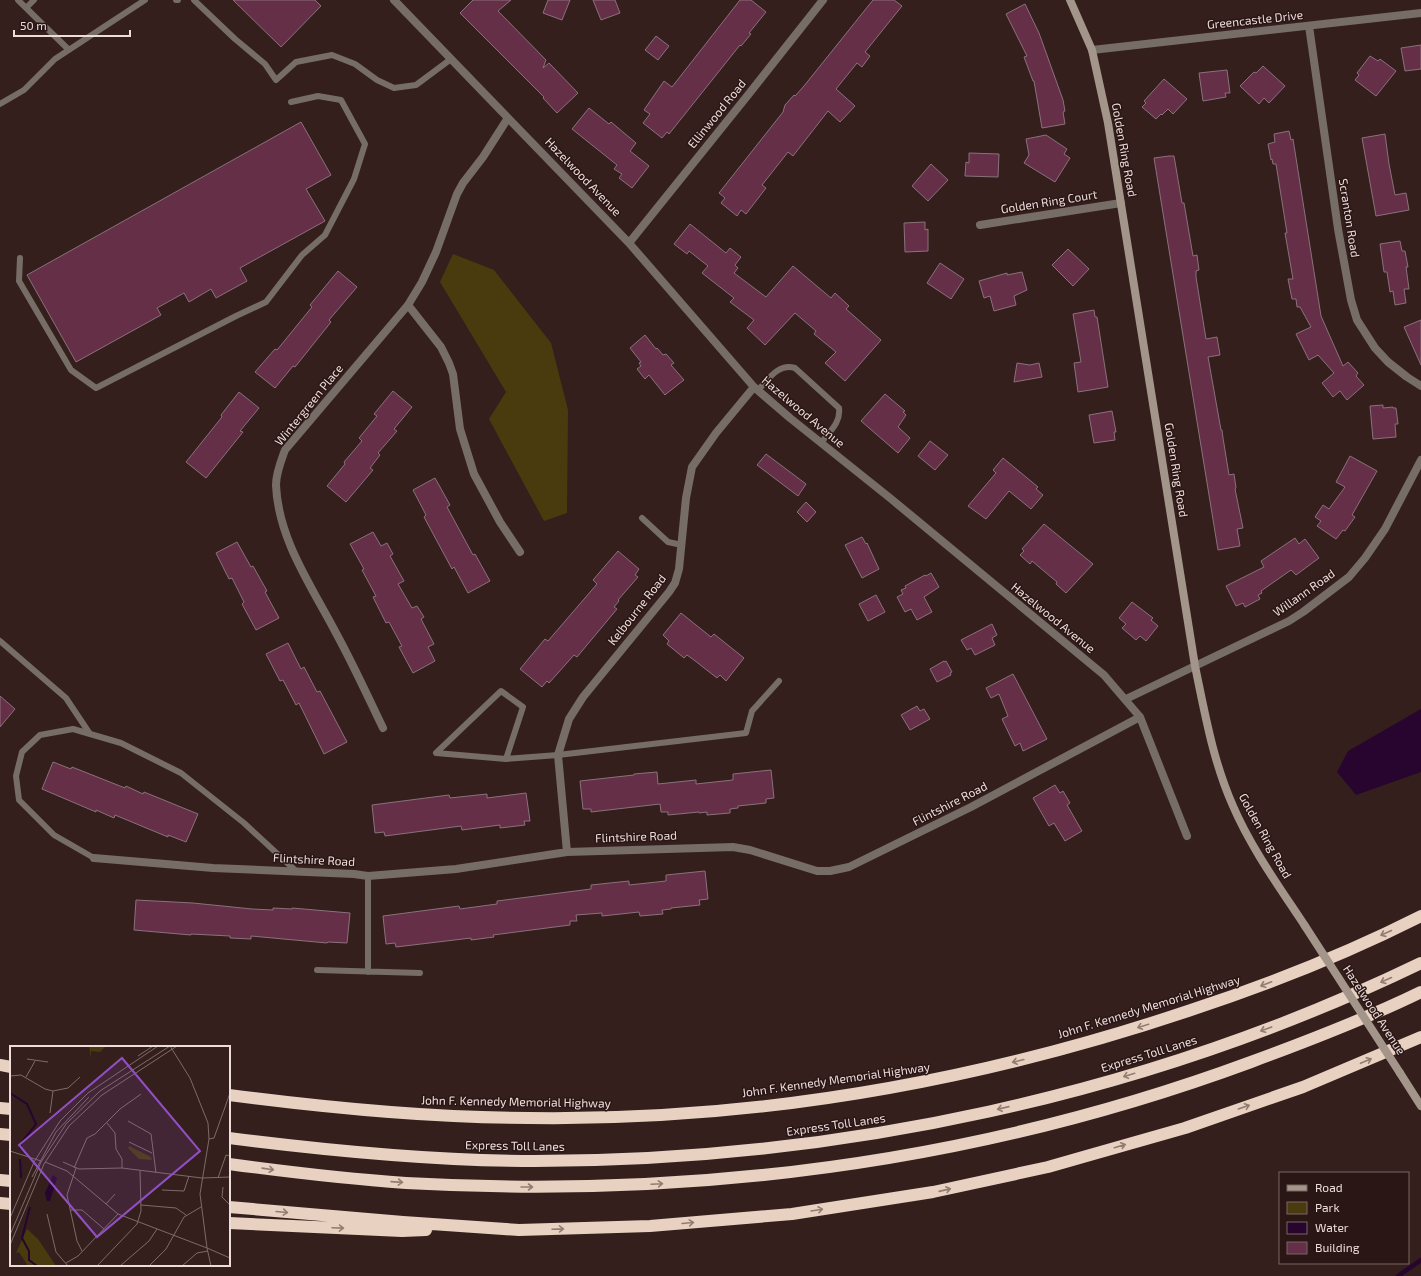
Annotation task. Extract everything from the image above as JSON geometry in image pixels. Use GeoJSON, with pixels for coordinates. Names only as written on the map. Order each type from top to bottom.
{"type":"FeatureCollection","features":[{"type":"Feature","properties":{"kind":"highway","name":"John F. Kennedy Memorial Highway"},"geometry":{"type":"LineString","coordinates":[[230,1095],[332,1108],[392,1113],[532,1118],[616,1117],[673,1114],[758,1106],[842,1095],[899,1086],[1008,1064],[1153,1023],[1279,979],[1352,949],[1421,916]]}},
{"type":"Feature","properties":{"kind":"highway","name":"Express Toll Lanes"},"geometry":{"type":"LineString","coordinates":[[230,1138],[360,1154],[452,1159],[533,1161],[618,1160],[686,1156],[764,1149],[850,1138],[936,1123],[1075,1091],[1130,1075],[1274,1026],[1349,996],[1421,963]]}},
{"type":"Feature","properties":{"kind":"highway"},"geometry":{"type":"LineString","coordinates":[[230,1164],[368,1180],[509,1187],[664,1184],[819,1169],[889,1158],[986,1139],[1068,1119],[1143,1098],[1204,1079],[1309,1041],[1421,992]]}},
{"type":"Feature","properties":{"kind":"highway"},"geometry":{"type":"LineString","coordinates":[[230,1224],[402,1231],[519,1230],[650,1226],[792,1214],[933,1192],[1048,1166],[1185,1128],[1303,1087],[1421,1037]]}},
{"type":"Feature","properties":{"kind":"highway"},"geometry":{"type":"LineString","coordinates":[[0,1108],[10,1110]]}},
{"type":"Feature","properties":{"kind":"highway"},"geometry":{"type":"LineString","coordinates":[[0,1134],[10,1135]]}},
{"type":"Feature","properties":{"kind":"highway"},"geometry":{"type":"LineString","coordinates":[[0,1180],[10,1182]]}},
{"type":"Feature","properties":{"kind":"highway"},"geometry":{"type":"LineString","coordinates":[[0,1203],[10,1204]]}},
{"type":"Feature","properties":{"kind":"highway"},"geometry":{"type":"LineString","coordinates":[[230,1207],[519,1230]]}},
{"type":"Feature","properties":{"kind":"street","name":"Hazelwood Avenue"},"geometry":{"type":"LineString","coordinates":[[394,0],[629,243],[756,388],[790,418],[890,498],[1104,675],[1140,717],[1187,836]]}},
{"type":"Feature","properties":{"kind":"street","name":"Ellinwood Road"},"geometry":{"type":"LineString","coordinates":[[629,243],[744,101],[823,0]]}},
{"type":"Feature","properties":{"kind":"street","name":"Golden Ring Road"},"geometry":{"type":"LineString","coordinates":[[1070,0],[1092,50],[1108,123],[1195,666],[1210,741],[1220,775],[1233,807],[1271,873],[1305,926]]}},
{"type":"Feature","properties":{"kind":"street","name":"Greencastle Drive"},"geometry":{"type":"LineString","coordinates":[[1092,50],[1421,13]]}},
{"type":"Feature","properties":{"kind":"street","name":"Scranton Road"},"geometry":{"type":"LineString","coordinates":[[1309,26],[1338,229],[1351,300],[1357,320],[1375,348],[1388,362],[1421,386]]}},
{"type":"Feature","properties":{"kind":"street","name":"Wintergreen Place"},"geometry":{"type":"LineString","coordinates":[[383,728],[297,559],[287,535],[278,506],[276,484],[279,468],[285,450],[408,305],[422,282],[436,252],[457,194],[508,118]]}},
{"type":"Feature","properties":{"kind":"street","name":"Golden Ring Court"},"geometry":{"type":"LineString","coordinates":[[980,225],[1121,203]]}},
{"type":"Feature","properties":{"kind":"street"},"geometry":{"type":"LineString","coordinates":[[408,305],[441,347],[449,363],[453,374],[460,429],[474,474],[500,522],[520,552]]}},
{"type":"Feature","properties":{"kind":"street","name":"Kelbourne Road"},"geometry":{"type":"LineString","coordinates":[[567,852],[558,755],[569,719],[583,696],[675,583],[679,569],[686,498],[692,467],[716,433],[756,388]]}},
{"type":"Feature","properties":{"kind":"street","name":"Willann Road"},"geometry":{"type":"LineString","coordinates":[[1126,699],[1289,621],[1349,577],[1385,529],[1421,460]]}},
{"type":"Feature","properties":{"kind":"street","name":"Flintshire Road"},"geometry":{"type":"LineString","coordinates":[[94,858],[213,868],[296,871],[368,876],[456,869],[567,852],[732,847],[750,850],[817,871],[830,872],[849,867],[971,807],[1140,717]]}},
{"type":"Feature","properties":{"kind":"street","name":"Hazelwood Avenue"},"geometry":{"type":"LineString","coordinates":[[1305,926],[1421,1106]]}},
{"type":"Feature","properties":{"kind":"lane"},"geometry":{"type":"LineString","coordinates":[[18,0],[69,50]]}},
{"type":"Feature","properties":{"kind":"lane"},"geometry":{"type":"LineString","coordinates":[[26,8],[34,0]]}},
{"type":"Feature","properties":{"kind":"lane"},"geometry":{"type":"LineString","coordinates":[[0,104],[24,90],[55,59],[145,0]]}},
{"type":"Feature","properties":{"kind":"lane"},"geometry":{"type":"LineString","coordinates":[[194,0],[235,39],[265,64],[276,80],[296,62],[332,55],[355,64],[377,80],[394,88],[416,85],[451,59]]}},
{"type":"Feature","properties":{"kind":"lane"},"geometry":{"type":"LineString","coordinates":[[20,258],[19,282],[71,370],[96,388],[266,302],[302,255],[326,235],[354,179],[365,144],[341,100],[318,96],[291,102]]}},
{"type":"Feature","properties":{"kind":"lane"},"geometry":{"type":"LineString","coordinates":[[756,388],[780,368],[788,366],[795,368],[839,408],[840,415],[838,421],[821,443]]}},
{"type":"Feature","properties":{"kind":"lane"},"geometry":{"type":"LineString","coordinates":[[642,518],[668,542],[682,545]]}},
{"type":"Feature","properties":{"kind":"lane"},"geometry":{"type":"LineString","coordinates":[[0,641],[66,698],[90,734]]}},
{"type":"Feature","properties":{"kind":"lane"},"geometry":{"type":"LineString","coordinates":[[506,759],[523,707],[501,691],[436,753],[506,759],[558,755],[746,733],[752,711],[779,682]]}},
{"type":"Feature","properties":{"kind":"lane"},"geometry":{"type":"LineString","coordinates":[[94,858],[54,835],[19,800],[16,776],[22,752],[40,735],[73,729],[121,743],[181,773],[244,823],[296,871]]}},
{"type":"Feature","properties":{"kind":"lane"},"geometry":{"type":"LineString","coordinates":[[368,876],[368,972]]}},
{"type":"Feature","properties":{"kind":"lane"},"geometry":{"type":"LineString","coordinates":[[317,970],[420,973]]}},
{"type":"Feature","properties":{"kind":"green space"},"geometry":{"type":"Polygon","coordinates":[[[453,254],[494,270],[551,343],[568,410],[567,513],[544,521],[489,419],[506,392],[440,282],[453,254]]]}},
{"type":"Feature","properties":{"kind":"water"},"geometry":{"type":"Polygon","coordinates":[[[1421,709],[1421,772],[1356,795],[1337,772],[1348,751],[1421,709]]]}},
{"type":"Feature","properties":{"kind":"building"},"geometry":{"type":"Polygon","coordinates":[[[233,0],[315,0],[321,6],[281,47],[233,0]]]}},
{"type":"Feature","properties":{"kind":"building"},"geometry":{"type":"Polygon","coordinates":[[[473,0],[511,0],[498,11],[546,60],[543,68],[549,63],[578,93],[557,113],[543,98],[544,97],[460,13],[473,0]]]}},
{"type":"Feature","properties":{"kind":"building"},"geometry":{"type":"Polygon","coordinates":[[[548,0],[570,0],[562,20],[543,13],[548,0]]]}},
{"type":"Feature","properties":{"kind":"building"},"geometry":{"type":"Polygon","coordinates":[[[593,0],[615,0],[620,13],[601,20],[593,0]]]}},
{"type":"Feature","properties":{"kind":"building"},"geometry":{"type":"Polygon","coordinates":[[[740,0],[751,0],[766,12],[749,33],[751,34],[741,46],[740,45],[669,134],[667,132],[662,138],[643,123],[650,114],[644,110],[664,81],[672,87],[740,0]]]}},
{"type":"Feature","properties":{"kind":"building"},"geometry":{"type":"Polygon","coordinates":[[[873,0],[894,0],[902,6],[865,52],[870,56],[862,67],[857,63],[836,89],[855,106],[840,122],[828,111],[793,156],[788,152],[762,185],[766,188],[746,214],[741,210],[737,216],[721,203],[725,198],[719,193],[783,112],[785,105],[804,86],[873,0]]]}},
{"type":"Feature","properties":{"kind":"building"},"geometry":{"type":"Polygon","coordinates":[[[1025,4],[1039,33],[1063,100],[1065,124],[1042,128],[1034,81],[1024,57],[1027,56],[1006,14],[1025,4]]]}},
{"type":"Feature","properties":{"kind":"building"},"geometry":{"type":"Polygon","coordinates":[[[656,36],[669,46],[658,60],[645,50],[656,36]]]}},
{"type":"Feature","properties":{"kind":"building"},"geometry":{"type":"Polygon","coordinates":[[[1421,45],[1421,69],[1405,71],[1401,48],[1421,45]]]}},
{"type":"Feature","properties":{"kind":"building"},"geometry":{"type":"Polygon","coordinates":[[[1370,56],[1378,61],[1380,59],[1396,71],[1376,96],[1355,80],[1359,75],[1357,73],[1370,56]]]}},
{"type":"Feature","properties":{"kind":"building"},"geometry":{"type":"Polygon","coordinates":[[[1263,66],[1285,86],[1269,103],[1264,98],[1259,104],[1240,86],[1254,72],[1256,73],[1263,66]]]}},
{"type":"Feature","properties":{"kind":"building"},"geometry":{"type":"Polygon","coordinates":[[[1227,70],[1230,93],[1225,93],[1226,97],[1203,101],[1199,73],[1227,70]]]}},
{"type":"Feature","properties":{"kind":"building"},"geometry":{"type":"Polygon","coordinates":[[[1164,79],[1187,99],[1173,114],[1168,109],[1156,119],[1142,107],[1146,103],[1144,101],[1164,79]]]}},
{"type":"Feature","properties":{"kind":"building"},"geometry":{"type":"Polygon","coordinates":[[[589,108],[609,124],[611,122],[636,143],[630,151],[649,166],[632,188],[619,178],[622,174],[614,169],[617,165],[572,129],[589,108]]]}},
{"type":"Feature","properties":{"kind":"building"},"geometry":{"type":"Polygon","coordinates":[[[301,122],[331,175],[306,189],[325,221],[240,268],[247,281],[216,298],[211,289],[189,302],[184,293],[157,308],[161,315],[76,362],[27,275],[301,122]]]}},
{"type":"Feature","properties":{"kind":"building"},"geometry":{"type":"Polygon","coordinates":[[[1289,131],[1291,140],[1293,139],[1321,316],[1343,366],[1348,362],[1358,373],[1356,376],[1364,385],[1347,400],[1340,391],[1333,397],[1322,383],[1334,373],[1318,355],[1309,360],[1296,334],[1311,327],[1300,307],[1297,307],[1296,299],[1292,299],[1288,279],[1293,279],[1285,233],[1287,233],[1276,164],[1273,164],[1272,159],[1271,160],[1268,144],[1275,142],[1274,134],[1289,131]]]}},
{"type":"Feature","properties":{"kind":"building"},"geometry":{"type":"Polygon","coordinates":[[[1385,134],[1395,195],[1406,193],[1409,210],[1376,216],[1362,138],[1385,134]]]}},
{"type":"Feature","properties":{"kind":"building"},"geometry":{"type":"Polygon","coordinates":[[[1046,135],[1067,149],[1064,154],[1070,158],[1055,182],[1024,163],[1029,155],[1026,139],[1046,135]]]}},
{"type":"Feature","properties":{"kind":"building"},"geometry":{"type":"Polygon","coordinates":[[[969,153],[999,154],[998,177],[965,176],[966,162],[969,163],[969,153]]]}},
{"type":"Feature","properties":{"kind":"building"},"geometry":{"type":"Polygon","coordinates":[[[1174,156],[1193,256],[1197,255],[1199,270],[1196,271],[1196,277],[1206,339],[1217,337],[1220,355],[1208,357],[1229,475],[1234,474],[1235,489],[1243,528],[1237,529],[1240,546],[1218,550],[1154,158],[1174,156]]]}},
{"type":"Feature","properties":{"kind":"building"},"geometry":{"type":"Polygon","coordinates":[[[931,164],[948,180],[928,201],[912,186],[931,164]]]}},
{"type":"Feature","properties":{"kind":"building"},"geometry":{"type":"Polygon","coordinates":[[[925,222],[925,230],[928,229],[928,251],[905,252],[904,223],[925,222]]]}},
{"type":"Feature","properties":{"kind":"building"},"geometry":{"type":"Polygon","coordinates":[[[690,224],[726,253],[730,248],[741,257],[735,265],[738,268],[734,273],[766,297],[793,266],[831,298],[835,293],[849,306],[846,309],[881,340],[845,381],[825,363],[836,352],[814,334],[816,331],[795,313],[765,345],[747,328],[754,320],[730,302],[734,298],[702,273],[708,266],[689,251],[687,254],[674,244],[690,224]]]}},
{"type":"Feature","properties":{"kind":"building"},"geometry":{"type":"Polygon","coordinates":[[[1400,241],[1402,251],[1405,251],[1408,267],[1406,267],[1409,289],[1404,289],[1406,303],[1395,305],[1393,291],[1390,292],[1387,272],[1384,272],[1380,244],[1400,241]]]}},
{"type":"Feature","properties":{"kind":"building"},"geometry":{"type":"Polygon","coordinates":[[[1068,249],[1089,269],[1073,286],[1052,265],[1068,249]]]}},
{"type":"Feature","properties":{"kind":"building"},"geometry":{"type":"Polygon","coordinates":[[[940,263],[964,279],[951,299],[927,283],[940,263]]]}},
{"type":"Feature","properties":{"kind":"building"},"geometry":{"type":"Polygon","coordinates":[[[338,271],[357,287],[329,320],[331,322],[295,367],[293,366],[275,388],[255,372],[275,349],[277,350],[312,307],[310,305],[338,271]]]}},
{"type":"Feature","properties":{"kind":"building"},"geometry":{"type":"Polygon","coordinates":[[[1022,272],[1027,290],[1014,296],[1016,305],[994,311],[990,296],[984,298],[979,281],[1007,273],[1007,275],[1022,272]]]}},
{"type":"Feature","properties":{"kind":"building"},"geometry":{"type":"Polygon","coordinates":[[[1094,310],[1095,317],[1097,317],[1108,387],[1078,392],[1074,363],[1081,362],[1073,314],[1094,310]]]}},
{"type":"Feature","properties":{"kind":"building"},"geometry":{"type":"Polygon","coordinates":[[[1421,320],[1421,365],[1404,327],[1421,320]]]}},
{"type":"Feature","properties":{"kind":"building"},"geometry":{"type":"Polygon","coordinates":[[[645,335],[656,349],[657,348],[663,355],[666,354],[674,363],[671,365],[684,380],[665,395],[649,375],[645,379],[637,369],[641,366],[639,363],[641,362],[630,348],[645,335]]]}},
{"type":"Feature","properties":{"kind":"building"},"geometry":{"type":"Polygon","coordinates":[[[1017,363],[1030,365],[1039,363],[1042,377],[1014,382],[1017,363]]]}},
{"type":"Feature","properties":{"kind":"building"},"geometry":{"type":"Polygon","coordinates":[[[393,391],[412,407],[394,429],[397,431],[378,453],[380,455],[370,468],[373,470],[346,502],[327,486],[345,464],[344,462],[362,441],[359,438],[377,416],[374,414],[393,391]]]}},
{"type":"Feature","properties":{"kind":"building"},"geometry":{"type":"Polygon","coordinates":[[[239,392],[259,408],[240,431],[243,432],[206,478],[186,462],[222,417],[221,415],[239,392]]]}},
{"type":"Feature","properties":{"kind":"building"},"geometry":{"type":"Polygon","coordinates":[[[885,394],[905,411],[903,412],[906,415],[898,427],[910,438],[898,453],[861,421],[885,394]]]}},
{"type":"Feature","properties":{"kind":"building"},"geometry":{"type":"Polygon","coordinates":[[[1383,405],[1383,408],[1396,408],[1398,424],[1395,424],[1396,437],[1373,439],[1370,406],[1383,405]]]}},
{"type":"Feature","properties":{"kind":"building"},"geometry":{"type":"Polygon","coordinates":[[[1112,411],[1116,432],[1114,432],[1115,440],[1094,443],[1089,415],[1112,411]]]}},
{"type":"Feature","properties":{"kind":"building"},"geometry":{"type":"Polygon","coordinates":[[[930,441],[948,455],[935,470],[918,456],[930,441]]]}},
{"type":"Feature","properties":{"kind":"building"},"geometry":{"type":"Polygon","coordinates":[[[766,454],[806,484],[798,496],[757,465],[766,454]]]}},
{"type":"Feature","properties":{"kind":"building"},"geometry":{"type":"Polygon","coordinates":[[[1350,456],[1377,471],[1352,515],[1355,517],[1345,531],[1343,530],[1336,539],[1317,526],[1321,521],[1315,517],[1323,505],[1329,509],[1345,487],[1336,482],[1350,456]]]}},
{"type":"Feature","properties":{"kind":"building"},"geometry":{"type":"Polygon","coordinates":[[[1003,458],[1038,487],[1036,489],[1043,495],[1031,509],[1009,491],[986,519],[968,506],[996,473],[993,470],[1003,458]]]}},
{"type":"Feature","properties":{"kind":"building"},"geometry":{"type":"Polygon","coordinates":[[[435,478],[450,505],[447,507],[473,555],[475,554],[490,581],[468,593],[454,567],[452,569],[424,517],[426,515],[413,490],[435,478]]]}},
{"type":"Feature","properties":{"kind":"building"},"geometry":{"type":"Polygon","coordinates":[[[806,502],[816,512],[807,522],[797,512],[806,502]]]}},
{"type":"Feature","properties":{"kind":"building"},"geometry":{"type":"Polygon","coordinates":[[[1044,524],[1093,564],[1066,593],[1056,584],[1057,582],[1032,561],[1030,564],[1020,555],[1024,551],[1022,549],[1044,524]]]}},
{"type":"Feature","properties":{"kind":"building"},"geometry":{"type":"Polygon","coordinates":[[[373,532],[381,546],[387,543],[393,554],[390,556],[404,581],[398,584],[412,608],[417,606],[424,617],[421,619],[434,644],[428,647],[435,661],[413,673],[399,647],[402,646],[389,622],[386,623],[373,597],[376,596],[362,570],[364,569],[350,544],[373,532]]]}},
{"type":"Feature","properties":{"kind":"building"},"geometry":{"type":"Polygon","coordinates":[[[862,537],[866,544],[867,543],[879,569],[862,578],[845,545],[862,537]]]}},
{"type":"Feature","properties":{"kind":"building"},"geometry":{"type":"Polygon","coordinates":[[[1295,538],[1299,544],[1305,539],[1319,558],[1296,575],[1291,570],[1261,591],[1262,593],[1258,595],[1260,599],[1245,607],[1243,603],[1236,606],[1226,586],[1264,567],[1261,561],[1295,538]]]}},
{"type":"Feature","properties":{"kind":"building"},"geometry":{"type":"Polygon","coordinates":[[[237,542],[267,591],[265,592],[279,618],[256,630],[242,604],[244,602],[232,578],[229,579],[216,553],[237,542]]]}},
{"type":"Feature","properties":{"kind":"building"},"geometry":{"type":"Polygon","coordinates":[[[618,551],[639,569],[635,575],[638,577],[618,600],[619,601],[614,607],[617,609],[577,657],[574,655],[549,683],[547,681],[542,687],[520,669],[545,639],[548,641],[597,584],[593,580],[618,551]]]}},
{"type":"Feature","properties":{"kind":"building"},"geometry":{"type":"Polygon","coordinates":[[[931,573],[939,587],[924,597],[932,612],[917,620],[911,609],[905,612],[897,597],[903,594],[901,590],[906,588],[905,586],[931,573]]]}},
{"type":"Feature","properties":{"kind":"building"},"geometry":{"type":"Polygon","coordinates":[[[876,595],[885,612],[868,621],[859,604],[876,595]]]}},
{"type":"Feature","properties":{"kind":"building"},"geometry":{"type":"Polygon","coordinates":[[[1132,602],[1153,618],[1151,620],[1158,626],[1146,641],[1140,636],[1136,640],[1122,628],[1126,624],[1119,618],[1132,602]]]}},
{"type":"Feature","properties":{"kind":"building"},"geometry":{"type":"Polygon","coordinates":[[[681,613],[711,637],[714,634],[744,658],[726,681],[720,675],[717,678],[687,655],[684,658],[667,644],[669,641],[663,635],[681,613]]]}},
{"type":"Feature","properties":{"kind":"building"},"geometry":{"type":"Polygon","coordinates":[[[992,624],[997,635],[992,638],[995,645],[975,655],[971,648],[967,650],[961,640],[992,624]]]}},
{"type":"Feature","properties":{"kind":"building"},"geometry":{"type":"Polygon","coordinates":[[[288,643],[301,669],[304,667],[317,692],[320,691],[347,742],[324,754],[299,703],[296,705],[283,680],[280,681],[266,654],[288,643]]]}},
{"type":"Feature","properties":{"kind":"building"},"geometry":{"type":"Polygon","coordinates":[[[946,661],[952,672],[950,673],[951,675],[937,682],[930,669],[946,661]]]}},
{"type":"Feature","properties":{"kind":"building"},"geometry":{"type":"Polygon","coordinates":[[[1013,674],[1047,739],[1023,751],[1020,743],[1015,746],[1002,719],[1008,716],[999,694],[991,698],[986,688],[1013,674]]]}},
{"type":"Feature","properties":{"kind":"building"},"geometry":{"type":"Polygon","coordinates":[[[0,696],[15,709],[0,727],[0,696]]]}},
{"type":"Feature","properties":{"kind":"building"},"geometry":{"type":"Polygon","coordinates":[[[917,706],[920,711],[924,709],[930,719],[910,730],[901,715],[917,706]]]}},
{"type":"Feature","properties":{"kind":"building"},"geometry":{"type":"Polygon","coordinates":[[[53,762],[71,769],[72,767],[125,788],[126,786],[143,794],[144,792],[198,814],[186,842],[168,835],[168,837],[115,815],[114,818],[96,810],[96,812],[42,789],[53,762]]]}},
{"type":"Feature","properties":{"kind":"building"},"geometry":{"type":"Polygon","coordinates":[[[771,770],[774,798],[766,799],[766,803],[738,806],[738,808],[730,809],[730,813],[707,815],[707,812],[699,812],[668,815],[668,812],[661,812],[660,804],[591,812],[591,809],[583,809],[580,781],[657,772],[658,784],[696,780],[696,784],[733,780],[733,774],[771,770]]]}},
{"type":"Feature","properties":{"kind":"building"},"geometry":{"type":"Polygon","coordinates":[[[1055,785],[1060,793],[1063,791],[1070,803],[1067,805],[1082,831],[1065,841],[1054,823],[1049,826],[1033,798],[1055,785]]]}},
{"type":"Feature","properties":{"kind":"building"},"geometry":{"type":"Polygon","coordinates":[[[526,793],[530,821],[524,821],[525,825],[500,828],[500,825],[462,830],[461,826],[385,836],[384,832],[375,833],[372,805],[449,795],[450,798],[487,794],[487,798],[526,793]]]}},
{"type":"Feature","properties":{"kind":"building"},"geometry":{"type":"Polygon","coordinates":[[[705,871],[708,899],[699,900],[700,905],[662,910],[663,914],[640,916],[639,912],[602,916],[602,913],[576,915],[577,921],[570,921],[570,925],[493,935],[494,937],[471,940],[471,938],[396,947],[395,943],[386,944],[383,916],[459,906],[460,909],[497,904],[497,901],[591,889],[591,885],[629,881],[629,885],[666,881],[666,875],[705,871]]]}},
{"type":"Feature","properties":{"kind":"building"},"geometry":{"type":"Polygon","coordinates":[[[136,900],[193,903],[252,909],[273,910],[273,908],[292,908],[350,913],[347,943],[327,943],[251,936],[251,939],[230,938],[230,936],[191,935],[134,930],[136,900]]]}},
{"type":"Feature","properties":{"kind":"waterway"},"geometry":{"type":"LineString","coordinates":[[1398,1276],[1421,1260]]}}]}
